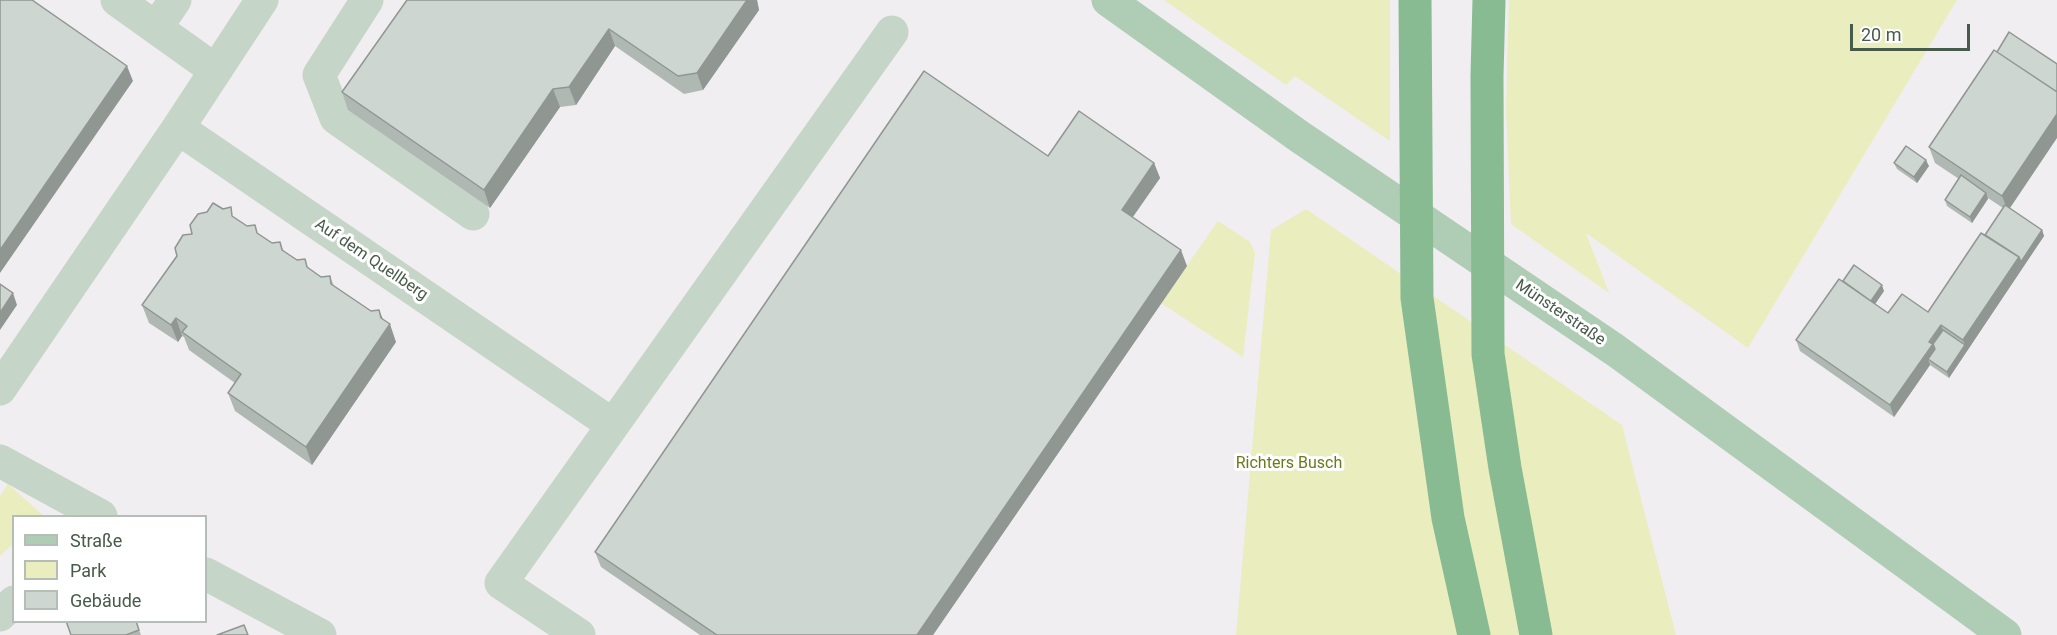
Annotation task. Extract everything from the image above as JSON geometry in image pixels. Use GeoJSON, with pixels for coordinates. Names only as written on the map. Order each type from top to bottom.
{"type":"FeatureCollection","features":[{"type":"Feature","properties":{"kind":"highway"},"geometry":{"type":"LineString","coordinates":[[1415,0],[1417,298],[1448,518],[1474,635]]}},
{"type":"Feature","properties":{"kind":"highway"},"geometry":{"type":"LineString","coordinates":[[1490,0],[1487,76],[1488,354],[1505,468],[1536,635]]}},
{"type":"Feature","properties":{"kind":"main road","name":"Münsterstraße"},"geometry":{"type":"LineString","coordinates":[[1108,0],[1300,137],[1615,350],[2005,635]]}},
{"type":"Feature","properties":{"kind":"street"},"geometry":{"type":"LineString","coordinates":[[117,0],[215,70]]}},
{"type":"Feature","properties":{"kind":"street"},"geometry":{"type":"LineString","coordinates":[[156,28],[175,0]]}},
{"type":"Feature","properties":{"kind":"street"},"geometry":{"type":"LineString","coordinates":[[0,389],[178,128],[262,0]]}},
{"type":"Feature","properties":{"kind":"street"},"geometry":{"type":"LineString","coordinates":[[367,0],[319,75],[336,118],[473,214]]}},
{"type":"Feature","properties":{"kind":"street"},"geometry":{"type":"LineString","coordinates":[[579,635],[501,583],[892,32]]}},
{"type":"Feature","properties":{"kind":"street","name":"Auf dem Quellberg"},"geometry":{"type":"LineString","coordinates":[[178,128],[613,425]]}},
{"type":"Feature","properties":{"kind":"street"},"geometry":{"type":"LineString","coordinates":[[0,461],[92,514]]}},
{"type":"Feature","properties":{"kind":"street"},"geometry":{"type":"LineString","coordinates":[[207,575],[320,635]]}},
{"type":"Feature","properties":{"kind":"street"},"geometry":{"type":"LineString","coordinates":[[0,615],[12,604]]}},
{"type":"Feature","properties":{"kind":"green space"},"geometry":{"type":"Polygon","coordinates":[[[1164,0],[1390,0],[1390,141],[1295,76],[1286,85],[1164,0]]]}},
{"type":"Feature","properties":{"kind":"green space"},"geometry":{"type":"Polygon","coordinates":[[[1509,0],[1957,0],[1748,348],[1586,233],[1609,293],[1511,224],[1506,109],[1509,0]]]}},
{"type":"Feature","properties":{"kind":"green space","name":"Richters Busch"},"geometry":{"type":"Polygon","coordinates":[[[1306,209],[1622,425],[1676,635],[1236,635],[1271,230],[1306,209]]]}},
{"type":"Feature","properties":{"kind":"green space"},"geometry":{"type":"Polygon","coordinates":[[[1218,221],[1250,242],[1255,253],[1243,357],[1161,303],[1218,221]]]}},
{"type":"Feature","properties":{"kind":"green space"},"geometry":{"type":"Polygon","coordinates":[[[8,484],[43,515],[12,515],[12,545],[0,556],[0,496],[8,484]]]}},
{"type":"Feature","properties":{"kind":"building"},"geometry":{"type":"Polygon","coordinates":[[[0,0],[32,0],[127,66],[0,250],[0,0]]]}},
{"type":"Feature","properties":{"kind":"building"},"geometry":{"type":"Polygon","coordinates":[[[407,0],[747,0],[697,73],[678,76],[609,29],[569,87],[553,89],[484,190],[342,92],[407,0]]]}},
{"type":"Feature","properties":{"kind":"building"},"geometry":{"type":"Polygon","coordinates":[[[2009,32],[2057,64],[2057,92],[1997,52],[2009,32]]]}},
{"type":"Feature","properties":{"kind":"building"},"geometry":{"type":"Polygon","coordinates":[[[1994,50],[2057,92],[2057,114],[2002,196],[1929,147],[1994,50]]]}},
{"type":"Feature","properties":{"kind":"building"},"geometry":{"type":"Polygon","coordinates":[[[924,71],[1048,156],[1079,111],[1154,163],[1122,210],[1181,250],[917,635],[717,635],[595,552],[924,71]]]}},
{"type":"Feature","properties":{"kind":"building"},"geometry":{"type":"Polygon","coordinates":[[[1906,146],[1926,160],[1914,177],[1894,163],[1906,146]]]}},
{"type":"Feature","properties":{"kind":"building"},"geometry":{"type":"Polygon","coordinates":[[[1961,175],[1986,193],[1970,217],[1945,200],[1961,175]]]}},
{"type":"Feature","properties":{"kind":"building"},"geometry":{"type":"Polygon","coordinates":[[[213,203],[223,209],[231,207],[232,216],[247,226],[255,225],[257,233],[272,243],[280,242],[282,250],[297,260],[305,259],[307,267],[321,277],[330,276],[331,284],[371,311],[379,310],[381,318],[390,324],[306,447],[228,393],[241,374],[182,332],[187,326],[176,318],[171,325],[142,305],[177,256],[175,248],[183,235],[192,234],[190,225],[198,214],[207,212],[213,203]]]}},
{"type":"Feature","properties":{"kind":"building"},"geometry":{"type":"Polygon","coordinates":[[[2005,205],[2042,230],[2021,262],[2019,257],[1985,235],[2005,205]]]}},
{"type":"Feature","properties":{"kind":"building"},"geometry":{"type":"Polygon","coordinates":[[[1981,233],[2019,257],[1963,340],[1941,325],[1929,342],[1933,344],[1890,405],[1796,340],[1839,279],[1888,313],[1902,294],[1928,312],[1981,233]]]}},
{"type":"Feature","properties":{"kind":"building"},"geometry":{"type":"Polygon","coordinates":[[[1854,265],[1882,285],[1871,301],[1843,281],[1854,265]]]}},
{"type":"Feature","properties":{"kind":"building"},"geometry":{"type":"Polygon","coordinates":[[[0,284],[13,293],[0,313],[0,284]]]}},
{"type":"Feature","properties":{"kind":"building"},"geometry":{"type":"Polygon","coordinates":[[[1943,330],[1965,345],[1947,372],[1928,359],[1935,349],[1933,344],[1943,330]]]}},
{"type":"Feature","properties":{"kind":"building"},"geometry":{"type":"Polygon","coordinates":[[[67,623],[137,623],[139,630],[126,635],[71,635],[67,623]]]}},
{"type":"Feature","properties":{"kind":"building"},"geometry":{"type":"Polygon","coordinates":[[[244,625],[248,635],[217,635],[244,625]]]}}]}
